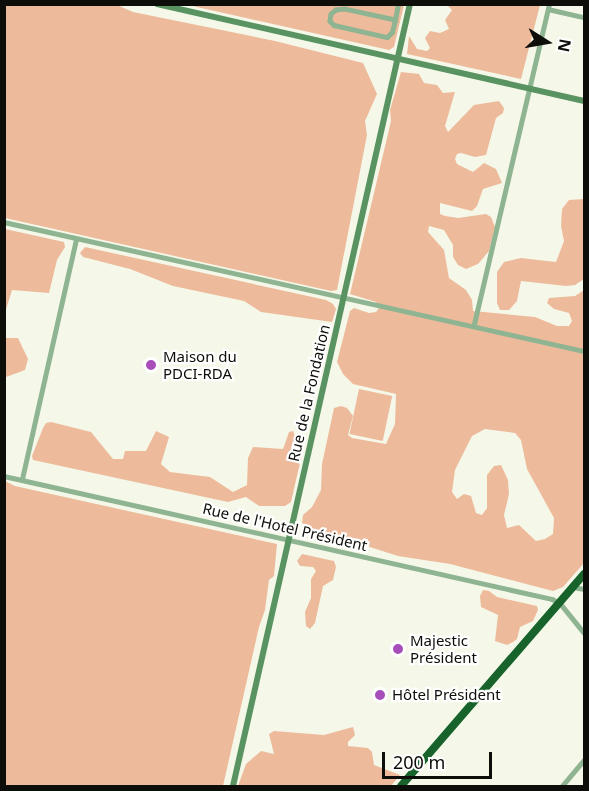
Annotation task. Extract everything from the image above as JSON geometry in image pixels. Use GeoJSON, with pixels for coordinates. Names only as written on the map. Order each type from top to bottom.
{"type":"FeatureCollection","features":[{"type":"Feature","properties":{"kind":"highway"},"geometry":{"type":"LineString","coordinates":[[401,786],[585,574]]}},
{"type":"Feature","properties":{"kind":"street"},"geometry":{"type":"LineString","coordinates":[[157,4],[585,101]]}},
{"type":"Feature","properties":{"kind":"street"},"geometry":{"type":"LineString","coordinates":[[396,20],[344,9],[331,14],[330,21],[334,26],[387,37],[392,32],[396,20],[398,4]]}},
{"type":"Feature","properties":{"kind":"street","name":"Rue de la Fondation"},"geometry":{"type":"LineString","coordinates":[[233,786],[410,4]]}},
{"type":"Feature","properties":{"kind":"street"},"geometry":{"type":"LineString","coordinates":[[474,324],[549,7],[585,17]]}},
{"type":"Feature","properties":{"kind":"street"},"geometry":{"type":"LineString","coordinates":[[4,222],[343,298],[474,324],[585,351]]}},
{"type":"Feature","properties":{"kind":"street"},"geometry":{"type":"LineString","coordinates":[[22,479],[76,239]]}},
{"type":"Feature","properties":{"kind":"street","name":"Rue de l'Hotel Président"},"geometry":{"type":"LineString","coordinates":[[4,476],[560,603]]}},
{"type":"Feature","properties":{"kind":"street"},"geometry":{"type":"LineString","coordinates":[[573,587],[585,589]]}},
{"type":"Feature","properties":{"kind":"street"},"geometry":{"type":"LineString","coordinates":[[560,603],[585,633]]}},
{"type":"Feature","properties":{"kind":"street"},"geometry":{"type":"LineString","coordinates":[[562,786],[585,760]]}},
{"type":"Feature","properties":{"kind":"shaded area"},"geometry":{"type":"Polygon","coordinates":[[[5,4],[117,5],[133,12],[275,41],[363,63],[377,94],[365,121],[367,135],[337,290],[331,291],[5,218],[5,4]]]}},
{"type":"Feature","properties":{"kind":"shaded area"},"geometry":{"type":"Polygon","coordinates":[[[188,5],[404,5],[394,47],[389,50],[188,5]]]}},
{"type":"Feature","properties":{"kind":"shaded area"},"geometry":{"type":"Polygon","coordinates":[[[447,5],[540,5],[521,79],[407,54],[409,36],[417,49],[427,51],[430,48],[425,38],[430,31],[440,33],[449,29],[445,20],[452,10],[447,5]]]}},
{"type":"Feature","properties":{"kind":"shaded area"},"geometry":{"type":"Polygon","coordinates":[[[401,72],[419,74],[424,83],[437,85],[443,93],[455,92],[445,126],[448,132],[474,105],[499,101],[504,108],[503,113],[496,118],[486,155],[475,157],[461,153],[457,154],[455,159],[457,164],[473,172],[484,163],[496,169],[502,183],[483,189],[477,206],[472,211],[440,203],[440,214],[445,216],[458,218],[486,214],[491,217],[495,227],[489,251],[478,264],[466,269],[458,265],[453,257],[453,245],[444,230],[429,226],[428,232],[444,250],[449,278],[466,290],[472,300],[473,311],[535,317],[557,326],[569,326],[572,321],[569,313],[554,309],[547,303],[549,298],[575,296],[584,290],[584,563],[563,587],[553,591],[450,564],[398,556],[307,527],[302,523],[303,515],[312,507],[321,490],[322,464],[334,408],[341,406],[347,408],[353,416],[348,435],[352,438],[386,444],[395,424],[396,394],[353,384],[343,374],[337,362],[350,311],[354,308],[369,313],[376,312],[379,308],[376,302],[350,294],[391,121],[390,110],[401,72]],[[485,429],[472,436],[455,470],[452,492],[457,499],[464,494],[471,496],[476,513],[482,515],[487,508],[487,475],[494,466],[501,465],[508,480],[509,494],[504,515],[507,528],[519,525],[536,541],[545,539],[553,534],[554,518],[527,469],[521,440],[515,433],[485,429]]]}},
{"type":"Feature","properties":{"kind":"shaded area"},"geometry":{"type":"Polygon","coordinates":[[[584,199],[584,279],[575,285],[566,286],[521,281],[517,301],[509,310],[500,310],[497,303],[497,272],[504,262],[521,258],[556,262],[564,241],[561,226],[562,209],[569,200],[584,199]]]}},
{"type":"Feature","properties":{"kind":"shaded area"},"geometry":{"type":"Polygon","coordinates":[[[5,229],[64,242],[65,247],[57,260],[49,293],[12,290],[5,313],[5,229]]]}},
{"type":"Feature","properties":{"kind":"shaded area"},"geometry":{"type":"Polygon","coordinates":[[[85,247],[326,300],[336,309],[332,322],[261,312],[244,301],[173,286],[130,269],[83,257],[80,253],[85,247]]]}},
{"type":"Feature","properties":{"kind":"shaded area"},"geometry":{"type":"Polygon","coordinates":[[[5,338],[18,338],[28,359],[25,370],[6,377],[5,387],[5,338]]]}},
{"type":"Feature","properties":{"kind":"shaded area"},"geometry":{"type":"Polygon","coordinates":[[[359,389],[392,396],[383,441],[349,434],[359,389]]]}},
{"type":"Feature","properties":{"kind":"shaded area"},"geometry":{"type":"Polygon","coordinates":[[[51,422],[91,432],[113,459],[123,459],[125,451],[146,451],[156,431],[169,437],[161,464],[170,472],[210,477],[233,492],[247,485],[248,458],[253,447],[283,449],[289,432],[293,431],[302,454],[291,502],[285,506],[259,506],[246,497],[228,502],[33,460],[32,456],[43,428],[46,423],[51,422]]]}},
{"type":"Feature","properties":{"kind":"shaded area"},"geometry":{"type":"Polygon","coordinates":[[[5,481],[15,486],[277,544],[274,576],[269,580],[265,610],[259,627],[223,786],[5,786],[5,481]]]}},
{"type":"Feature","properties":{"kind":"shaded area"},"geometry":{"type":"Polygon","coordinates":[[[302,554],[334,561],[336,567],[333,580],[323,586],[315,623],[310,629],[306,626],[305,612],[311,598],[311,579],[316,571],[313,567],[300,566],[297,561],[302,554]]]}},
{"type":"Feature","properties":{"kind":"shaded area"},"geometry":{"type":"Polygon","coordinates":[[[483,590],[497,597],[537,606],[538,610],[533,621],[520,627],[517,639],[513,642],[507,645],[495,641],[498,615],[481,607],[480,596],[483,590]]]}},
{"type":"Feature","properties":{"kind":"shaded area"},"geometry":{"type":"Polygon","coordinates":[[[353,727],[355,735],[348,742],[348,746],[368,748],[372,752],[374,765],[400,775],[391,786],[238,786],[246,764],[261,751],[274,754],[269,734],[274,731],[324,735],[353,727]]]}},
{"type":"Feature","properties":{"kind":"place","name":"Maison du PDCI-RDA"},"geometry":{"type":"Point","coordinates":[151,365]}},
{"type":"Feature","properties":{"kind":"place","name":"Majestic Président"},"geometry":{"type":"Point","coordinates":[398,649]}},
{"type":"Feature","properties":{"kind":"place","name":"Hôtel Président"},"geometry":{"type":"Point","coordinates":[380,695]}}]}
